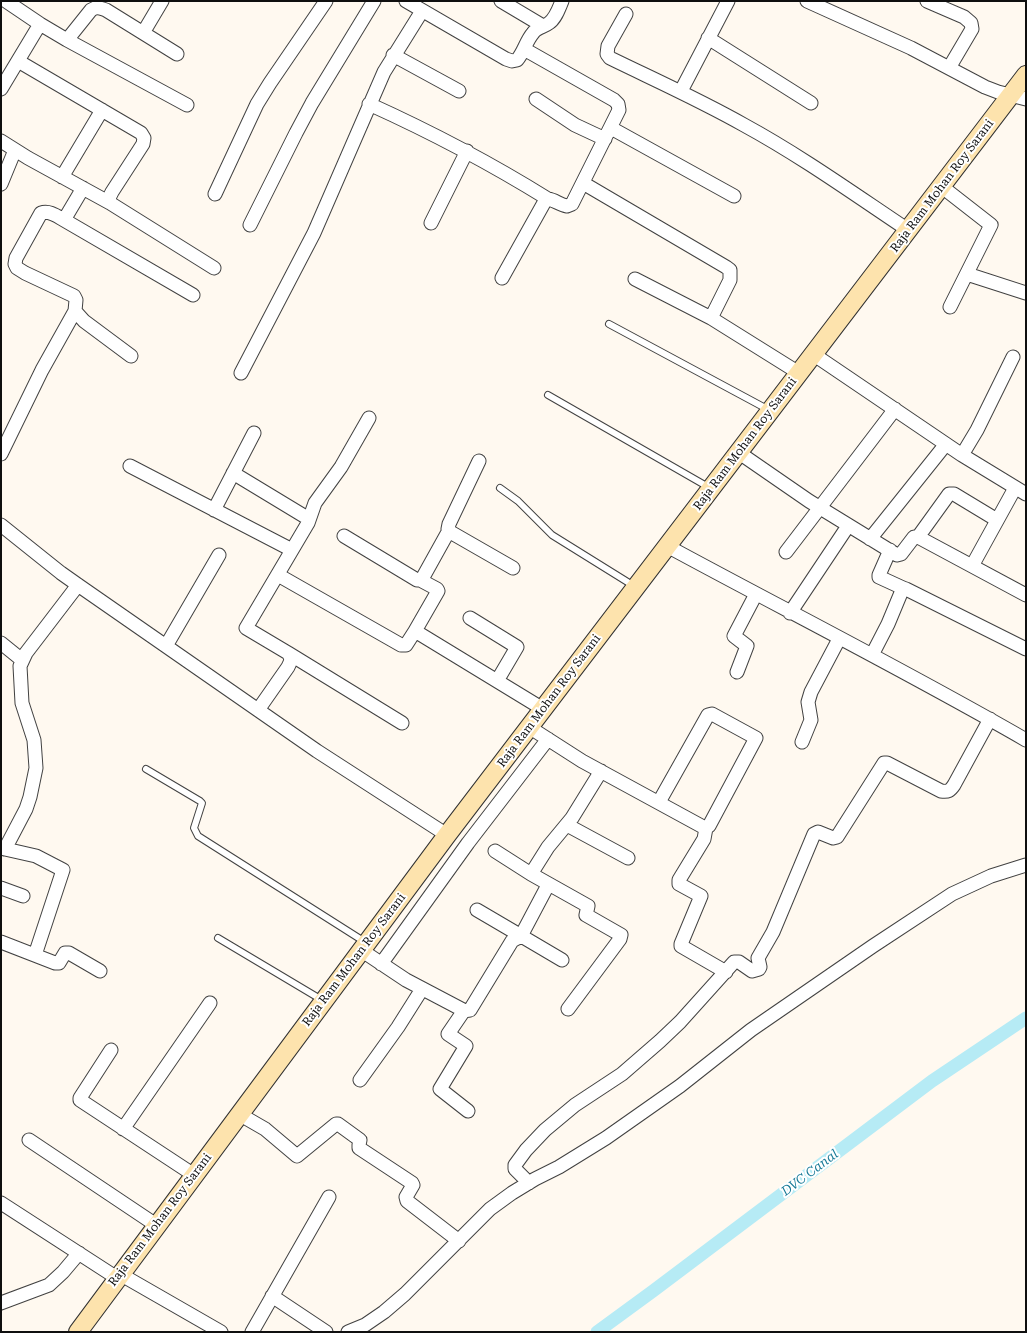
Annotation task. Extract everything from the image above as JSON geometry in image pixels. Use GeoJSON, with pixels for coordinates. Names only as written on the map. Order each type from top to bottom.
{"type":"FeatureCollection","features":[{"type":"Feature","properties":{"kind":"street"},"geometry":{"type":"LineString","coordinates":[[6,1],[67,40],[187,105]]}},
{"type":"Feature","properties":{"kind":"street"},"geometry":{"type":"LineString","coordinates":[[142,33],[162,1]]}},
{"type":"Feature","properties":{"kind":"street"},"geometry":{"type":"LineString","coordinates":[[215,194],[257,104],[326,1]]}},
{"type":"Feature","properties":{"kind":"street"},"geometry":{"type":"LineString","coordinates":[[250,225],[312,103],[374,1]]}},
{"type":"Feature","properties":{"kind":"street"},"geometry":{"type":"LineString","coordinates":[[406,1],[506,59],[512,61],[517,60],[532,33],[537,28],[549,23],[562,1]]}},
{"type":"Feature","properties":{"kind":"street"},"geometry":{"type":"LineString","coordinates":[[501,1],[543,26]]}},
{"type":"Feature","properties":{"kind":"street"},"geometry":{"type":"LineString","coordinates":[[681,91],[728,1]]}},
{"type":"Feature","properties":{"kind":"street"},"geometry":{"type":"LineString","coordinates":[[807,1],[905,46],[985,87],[1018,97]]}},
{"type":"Feature","properties":{"kind":"street"},"geometry":{"type":"LineString","coordinates":[[927,1],[964,17],[971,23],[972,29],[950,68]]}},
{"type":"Feature","properties":{"kind":"street"},"geometry":{"type":"LineString","coordinates":[[67,40],[96,3],[99,7],[177,54]]}},
{"type":"Feature","properties":{"kind":"street"},"geometry":{"type":"LineString","coordinates":[[241,373],[314,233],[384,72],[393,55],[422,11]]}},
{"type":"Feature","properties":{"kind":"street"},"geometry":{"type":"LineString","coordinates":[[626,14],[608,46],[607,54],[610,58],[681,91],[745,125],[776,143],[908,230]]}},
{"type":"Feature","properties":{"kind":"street"},"geometry":{"type":"LineString","coordinates":[[1,89],[40,24]]}},
{"type":"Feature","properties":{"kind":"street"},"geometry":{"type":"LineString","coordinates":[[708,38],[811,103]]}},
{"type":"Feature","properties":{"kind":"street"},"geometry":{"type":"LineString","coordinates":[[369,104],[422,128],[467,151],[548,198],[567,206],[572,204],[608,133],[619,110],[618,104],[614,100],[524,49]]}},
{"type":"Feature","properties":{"kind":"street"},"geometry":{"type":"LineString","coordinates":[[393,55],[459,91]]}},
{"type":"Feature","properties":{"kind":"street"},"geometry":{"type":"LineString","coordinates":[[18,61],[141,133],[144,138],[143,144],[112,192],[109,198],[110,203]]}},
{"type":"Feature","properties":{"kind":"street","name":"Raja Ram Mohan Roy Sarani"},"geometry":{"type":"LineString","coordinates":[[80,1331],[118,1276],[543,708],[941,186],[1018,97],[1026,75]]}},
{"type":"Feature","properties":{"kind":"street"},"geometry":{"type":"LineString","coordinates":[[536,99],[567,121],[608,133],[734,196]]}},
{"type":"Feature","properties":{"kind":"street"},"geometry":{"type":"LineString","coordinates":[[62,177],[102,110]]}},
{"type":"Feature","properties":{"kind":"street"},"geometry":{"type":"LineString","coordinates":[[1,141],[110,203],[214,268]]}},
{"type":"Feature","properties":{"kind":"street"},"geometry":{"type":"LineString","coordinates":[[1,184],[15,150]]}},
{"type":"Feature","properties":{"kind":"street"},"geometry":{"type":"LineString","coordinates":[[431,223],[467,151]]}},
{"type":"Feature","properties":{"kind":"street"},"geometry":{"type":"LineString","coordinates":[[583,183],[730,270],[730,280],[710,318]]}},
{"type":"Feature","properties":{"kind":"street"},"geometry":{"type":"LineString","coordinates":[[941,186],[991,225],[950,307]]}},
{"type":"Feature","properties":{"kind":"street"},"geometry":{"type":"LineString","coordinates":[[64,220],[83,188]]}},
{"type":"Feature","properties":{"kind":"street"},"geometry":{"type":"LineString","coordinates":[[502,278],[544,201],[548,198]]}},
{"type":"Feature","properties":{"kind":"street"},"geometry":{"type":"LineString","coordinates":[[1,454],[48,358],[75,311],[76,300],[74,296],[25,273],[17,268],[15,264],[16,258],[41,213],[51,213],[64,220],[193,295]]}},
{"type":"Feature","properties":{"kind":"street"},"geometry":{"type":"LineString","coordinates":[[967,274],[1026,293]]}},
{"type":"Feature","properties":{"kind":"street"},"geometry":{"type":"LineString","coordinates":[[635,279],[710,318],[799,373]]}},
{"type":"Feature","properties":{"kind":"street"},"geometry":{"type":"LineString","coordinates":[[75,311],[84,321],[131,356]]}},
{"type":"Feature","properties":{"kind":"street"},"geometry":{"type":"LineString","coordinates":[[813,354],[962,455],[1021,491],[997,520],[972,566]]}},
{"type":"Feature","properties":{"kind":"street"},"geometry":{"type":"LineString","coordinates":[[962,455],[977,430],[1013,357]]}},
{"type":"Feature","properties":{"kind":"street"},"geometry":{"type":"LineString","coordinates":[[786,552],[895,409]]}},
{"type":"Feature","properties":{"kind":"street"},"geometry":{"type":"LineString","coordinates":[[369,418],[341,467],[315,503],[309,519],[278,576],[246,628],[402,723]]}},
{"type":"Feature","properties":{"kind":"street"},"geometry":{"type":"LineString","coordinates":[[214,510],[254,432]]}},
{"type":"Feature","properties":{"kind":"street"},"geometry":{"type":"LineString","coordinates":[[870,539],[946,444]]}},
{"type":"Feature","properties":{"kind":"street"},"geometry":{"type":"LineString","coordinates":[[738,452],[819,508],[897,555],[901,554],[914,537],[918,538],[1026,595]]}},
{"type":"Feature","properties":{"kind":"street"},"geometry":{"type":"LineString","coordinates":[[422,580],[449,533],[449,524],[479,461]]}},
{"type":"Feature","properties":{"kind":"street"},"geometry":{"type":"LineString","coordinates":[[130,466],[292,550]]}},
{"type":"Feature","properties":{"kind":"street"},"geometry":{"type":"LineString","coordinates":[[233,473],[309,519]]}},
{"type":"Feature","properties":{"kind":"street"},"geometry":{"type":"LineString","coordinates":[[918,538],[949,494],[954,494],[997,520]]}},
{"type":"Feature","properties":{"kind":"street"},"geometry":{"type":"LineString","coordinates":[[1,525],[78,585],[317,751],[447,835]]}},
{"type":"Feature","properties":{"kind":"street"},"geometry":{"type":"LineString","coordinates":[[790,613],[848,526]]}},
{"type":"Feature","properties":{"kind":"street"},"geometry":{"type":"LineString","coordinates":[[449,533],[513,568]]}},
{"type":"Feature","properties":{"kind":"street"},"geometry":{"type":"LineString","coordinates":[[278,576],[401,645],[406,646],[438,591],[437,589],[422,580],[417,580],[344,536]]}},
{"type":"Feature","properties":{"kind":"street"},"geometry":{"type":"LineString","coordinates":[[667,546],[990,719],[1026,740]]}},
{"type":"Feature","properties":{"kind":"street"},"geometry":{"type":"LineString","coordinates":[[890,550],[879,577],[1026,649]]}},
{"type":"Feature","properties":{"kind":"street"},"geometry":{"type":"LineString","coordinates":[[166,646],[219,555]]}},
{"type":"Feature","properties":{"kind":"street"},"geometry":{"type":"LineString","coordinates":[[35,955],[63,870],[36,856],[3,848],[26,809],[36,768],[34,740],[22,704],[20,666],[26,653],[78,585]]}},
{"type":"Feature","properties":{"kind":"street"},"geometry":{"type":"LineString","coordinates":[[872,656],[888,624],[903,588]]}},
{"type":"Feature","properties":{"kind":"street"},"geometry":{"type":"LineString","coordinates":[[737,672],[748,646],[734,636],[756,594]]}},
{"type":"Feature","properties":{"kind":"street"},"geometry":{"type":"LineString","coordinates":[[470,618],[517,647],[497,681]]}},
{"type":"Feature","properties":{"kind":"street"},"geometry":{"type":"LineString","coordinates":[[415,631],[543,708]]}},
{"type":"Feature","properties":{"kind":"street"},"geometry":{"type":"LineString","coordinates":[[802,742],[811,720],[808,702],[811,692],[839,638]]}},
{"type":"Feature","properties":{"kind":"street"},"geometry":{"type":"LineString","coordinates":[[1,643],[22,660]]}},
{"type":"Feature","properties":{"kind":"street"},"geometry":{"type":"LineString","coordinates":[[258,710],[291,662],[291,658],[288,653]]}},
{"type":"Feature","properties":{"kind":"street"},"geometry":{"type":"LineString","coordinates":[[659,802],[708,715],[712,714],[755,738],[756,740],[709,826],[706,828],[704,839],[679,880],[679,884],[701,896],[681,944],[726,972]]}},
{"type":"Feature","properties":{"kind":"street"},"geometry":{"type":"LineString","coordinates":[[529,1183],[515,1167],[526,1150],[545,1130],[575,1105],[622,1074],[660,1041],[680,1022],[734,962],[737,961],[752,971],[759,969],[758,958],[774,932],[814,834],[818,832],[833,838],[837,837],[884,762],[941,791],[947,792],[954,785],[990,719]]}},
{"type":"Feature","properties":{"kind":"street"},"geometry":{"type":"LineString","coordinates":[[529,727],[601,771],[659,802],[703,828],[706,828]]}},
{"type":"Feature","properties":{"kind":"street"},"geometry":{"type":"LineString","coordinates":[[381,964],[468,843],[548,739]]}},
{"type":"Feature","properties":{"kind":"street"},"geometry":{"type":"LineString","coordinates":[[531,874],[548,847],[567,825],[601,771]]}},
{"type":"Feature","properties":{"kind":"street"},"geometry":{"type":"LineString","coordinates":[[567,825],[628,858]]}},
{"type":"Feature","properties":{"kind":"street"},"geometry":{"type":"LineString","coordinates":[[495,851],[548,885],[588,906],[586,915],[621,936],[568,1010]]}},
{"type":"Feature","properties":{"kind":"street"},"geometry":{"type":"LineString","coordinates":[[348,1332],[365,1325],[384,1312],[459,1241],[490,1209],[529,1183],[559,1167],[606,1138],[680,1086],[751,1030],[873,946],[952,894],[991,876],[1026,865]]}},
{"type":"Feature","properties":{"kind":"street"},"geometry":{"type":"LineString","coordinates":[[522,937],[548,885]]}},
{"type":"Feature","properties":{"kind":"street"},"geometry":{"type":"LineString","coordinates":[[1,888],[23,896]]}},
{"type":"Feature","properties":{"kind":"street"},"geometry":{"type":"LineString","coordinates":[[477,910],[562,960]]}},
{"type":"Feature","properties":{"kind":"street"},"geometry":{"type":"LineString","coordinates":[[364,946],[381,964],[406,980],[463,1011],[470,1010],[512,941],[518,937],[522,937]]}},
{"type":"Feature","properties":{"kind":"street"},"geometry":{"type":"LineString","coordinates":[[1,942],[57,964],[65,953],[68,953],[100,971]]}},
{"type":"Feature","properties":{"kind":"street"},"geometry":{"type":"LineString","coordinates":[[360,1080],[422,989]]}},
{"type":"Feature","properties":{"kind":"street"},"geometry":{"type":"LineString","coordinates":[[123,1129],[210,1003]]}},
{"type":"Feature","properties":{"kind":"street"},"geometry":{"type":"LineString","coordinates":[[463,1011],[448,1034],[466,1046],[440,1089],[468,1111]]}},
{"type":"Feature","properties":{"kind":"street"},"geometry":{"type":"LineString","coordinates":[[111,1050],[80,1100],[194,1175]]}},
{"type":"Feature","properties":{"kind":"street"},"geometry":{"type":"LineString","coordinates":[[239,1114],[265,1129],[297,1156],[300,1156],[336,1124],[338,1124],[360,1140],[358,1144],[359,1148],[412,1183],[413,1185],[406,1196],[407,1201],[459,1241]]}},
{"type":"Feature","properties":{"kind":"street"},"geometry":{"type":"LineString","coordinates":[[29,1140],[156,1225]]}},
{"type":"Feature","properties":{"kind":"street"},"geometry":{"type":"LineString","coordinates":[[252,1332],[329,1197]]}},
{"type":"Feature","properties":{"kind":"street"},"geometry":{"type":"LineString","coordinates":[[1,1203],[118,1276],[221,1332]]}},
{"type":"Feature","properties":{"kind":"street"},"geometry":{"type":"LineString","coordinates":[[1,1302],[42,1289],[49,1285],[63,1272],[79,1253]]}},
{"type":"Feature","properties":{"kind":"street"},"geometry":{"type":"LineString","coordinates":[[272,1296],[326,1332]]}},
{"type":"Feature","properties":{"kind":"lane"},"geometry":{"type":"LineString","coordinates":[[609,324],[770,411]]}},
{"type":"Feature","properties":{"kind":"lane"},"geometry":{"type":"LineString","coordinates":[[548,395],[711,488]]}},
{"type":"Feature","properties":{"kind":"lane"},"geometry":{"type":"LineString","coordinates":[[500,488],[518,501],[552,535],[636,587]]}},
{"type":"Feature","properties":{"kind":"lane"},"geometry":{"type":"LineString","coordinates":[[146,769],[202,803],[194,828],[198,836],[364,946]]}},
{"type":"Feature","properties":{"kind":"lane"},"geometry":{"type":"LineString","coordinates":[[218,938],[323,1001]]}},
{"type":"Feature","properties":{"kind":"waterway","name":"DVC Canal"},"geometry":{"type":"LineString","coordinates":[[597,1332],[932,1081],[1026,1018]]}}]}
